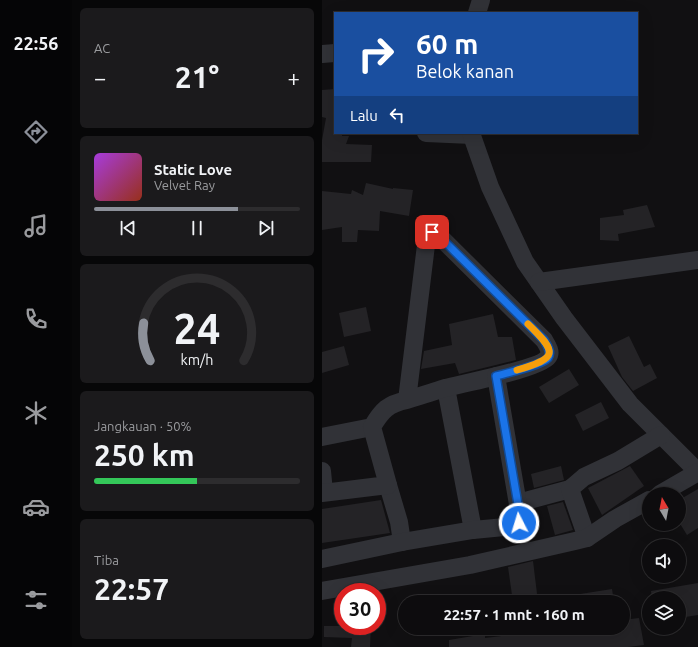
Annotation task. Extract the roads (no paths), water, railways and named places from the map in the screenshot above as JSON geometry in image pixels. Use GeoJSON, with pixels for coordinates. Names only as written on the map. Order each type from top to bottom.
{"type":"FeatureCollection","features":[{"type":"Feature","properties":{"kind":"street"},"geometry":{"type":"LineString","coordinates":[[477,12],[481,0]]}},
{"type":"Feature","properties":{"kind":"street"},"geometry":{"type":"LineString","coordinates":[[322,54],[334,53]]}},
{"type":"Feature","properties":{"kind":"street"},"geometry":{"type":"LineString","coordinates":[[472,134],[490,187],[525,262],[564,318],[630,404],[698,472],[672,487]]}},
{"type":"Feature","properties":{"kind":"street"},"geometry":{"type":"LineString","coordinates":[[322,437],[372,426],[384,409],[395,403],[407,400],[446,388],[496,376],[539,363],[548,358],[550,354],[544,340],[436,233],[432,232],[429,233],[427,237],[407,400]]}},
{"type":"Feature","properties":{"kind":"street"},"geometry":{"type":"LineString","coordinates":[[539,282],[698,260]]}},
{"type":"Feature","properties":{"kind":"street"},"geometry":{"type":"LineString","coordinates":[[322,559],[402,542],[473,530],[515,526],[519,523],[518,502],[496,376]]}},
{"type":"Feature","properties":{"kind":"street"},"geometry":{"type":"LineString","coordinates":[[446,388],[473,530]]}},
{"type":"Feature","properties":{"kind":"street"},"geometry":{"type":"LineString","coordinates":[[372,426],[402,542]]}},
{"type":"Feature","properties":{"kind":"street"},"geometry":{"type":"LineString","coordinates":[[518,502],[570,489],[584,477],[618,461],[661,435]]}},
{"type":"Feature","properties":{"kind":"street"},"geometry":{"type":"LineString","coordinates":[[322,471],[323,493],[388,485]]}},
{"type":"Feature","properties":{"kind":"street"},"geometry":{"type":"LineString","coordinates":[[570,489],[587,538]]}},
{"type":"Feature","properties":{"kind":"street"},"geometry":{"type":"LineString","coordinates":[[322,591],[470,565],[587,538],[615,519],[642,504]]}}]}
